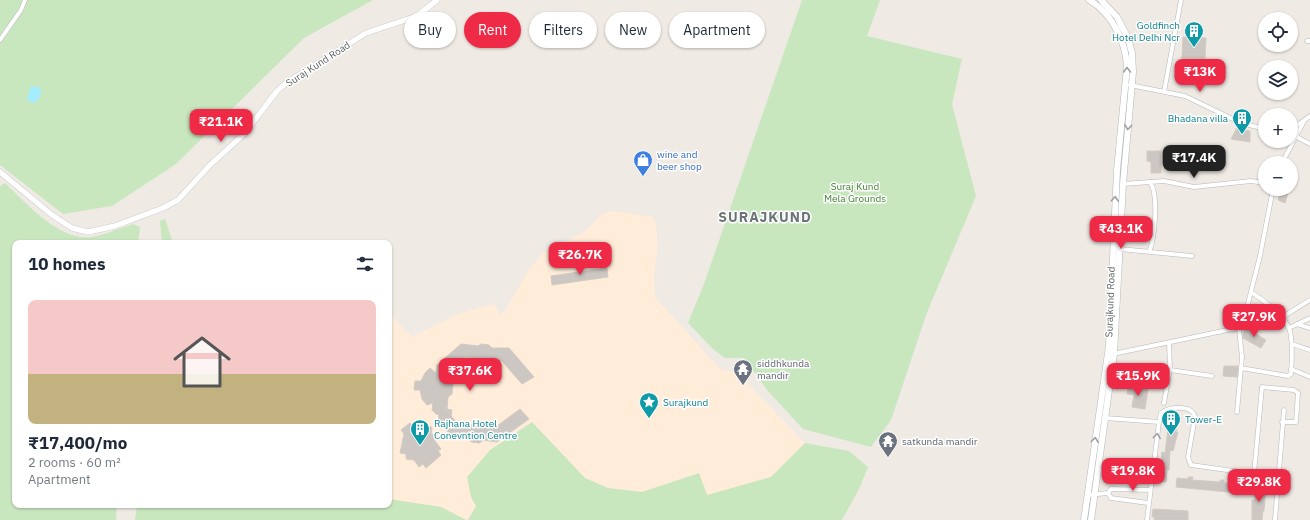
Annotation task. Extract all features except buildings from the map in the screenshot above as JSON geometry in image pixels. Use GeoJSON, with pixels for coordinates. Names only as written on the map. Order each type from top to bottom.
{"type":"FeatureCollection","features":[{"type":"Feature","properties":{"kind":"main road","name":"Surajkund Road"},"geometry":{"type":"LineString","coordinates":[[1089,0],[1101,8],[1119,35],[1127,59],[1130,85],[1117,170],[1111,354]]}},
{"type":"Feature","properties":{"kind":"main road","name":"Surajkund Road"},"geometry":{"type":"LineString","coordinates":[[1084,520],[1087,495],[1104,406],[1111,354],[1120,249],[1132,53],[1128,38],[1117,17],[1101,0]]}},
{"type":"Feature","properties":{"kind":"main road","name":"Surajkund Road"},"geometry":{"type":"LineString","coordinates":[[1091,520],[1105,418],[1104,406]]}},
{"type":"Feature","properties":{"kind":"street"},"geometry":{"type":"LineString","coordinates":[[0,40],[22,10],[25,0]]}},
{"type":"Feature","properties":{"kind":"street","name":"Suraj Kund Road"},"geometry":{"type":"LineString","coordinates":[[0,172],[64,224],[81,231],[100,230],[164,208],[178,200],[210,165],[244,134],[277,91],[286,83],[366,33],[418,16],[437,0]]}},
{"type":"Feature","properties":{"kind":"street"},"geometry":{"type":"LineString","coordinates":[[1164,92],[1181,0]]}},
{"type":"Feature","properties":{"kind":"street"},"geometry":{"type":"LineString","coordinates":[[1130,85],[1185,96],[1241,123],[1258,127]]}},
{"type":"Feature","properties":{"kind":"street"},"geometry":{"type":"LineString","coordinates":[[1298,123],[1310,116]]}},
{"type":"Feature","properties":{"kind":"street"},"geometry":{"type":"LineString","coordinates":[[1298,131],[1304,121]]}},
{"type":"Feature","properties":{"kind":"street"},"geometry":{"type":"LineString","coordinates":[[1298,138],[1310,144]]}},
{"type":"Feature","properties":{"kind":"street"},"geometry":{"type":"LineString","coordinates":[[1123,184],[1164,181],[1194,187],[1251,181],[1258,182]]}},
{"type":"Feature","properties":{"kind":"street"},"geometry":{"type":"LineString","coordinates":[[1149,252],[1152,242],[1154,215],[1154,190],[1150,182]]}},
{"type":"Feature","properties":{"kind":"street"},"geometry":{"type":"LineString","coordinates":[[1111,354],[1239,328],[1243,325],[1272,196]]}},
{"type":"Feature","properties":{"kind":"street"},"geometry":{"type":"LineString","coordinates":[[1120,249],[1192,256]]}},
{"type":"Feature","properties":{"kind":"street"},"geometry":{"type":"LineString","coordinates":[[1241,368],[1288,376],[1291,374],[1292,344],[1289,328],[1264,301],[1251,292]]}},
{"type":"Feature","properties":{"kind":"street"},"geometry":{"type":"LineString","coordinates":[[1281,318],[1310,300]]}},
{"type":"Feature","properties":{"kind":"street"},"geometry":{"type":"LineString","coordinates":[[1289,328],[1310,318]]}},
{"type":"Feature","properties":{"kind":"street"},"geometry":{"type":"LineString","coordinates":[[1297,324],[1310,328]]}},
{"type":"Feature","properties":{"kind":"street"},"geometry":{"type":"LineString","coordinates":[[1237,412],[1242,353],[1239,328]]}},
{"type":"Feature","properties":{"kind":"street"},"geometry":{"type":"LineString","coordinates":[[1164,403],[1170,370],[1168,343]]}},
{"type":"Feature","properties":{"kind":"street"},"geometry":{"type":"LineString","coordinates":[[1292,344],[1310,350]]}},
{"type":"Feature","properties":{"kind":"street"},"geometry":{"type":"LineString","coordinates":[[1291,369],[1310,377]]}},
{"type":"Feature","properties":{"kind":"street"},"geometry":{"type":"LineString","coordinates":[[1170,370],[1212,376]]}},
{"type":"Feature","properties":{"kind":"street"},"geometry":{"type":"LineString","coordinates":[[1254,474],[1262,387],[1294,390],[1298,393],[1296,422],[1282,422]]}},
{"type":"Feature","properties":{"kind":"street"},"geometry":{"type":"LineString","coordinates":[[1147,520],[1159,422],[1161,413],[1166,410],[1176,408],[1190,410],[1195,417],[1188,457],[1191,465],[1278,477]]}},
{"type":"Feature","properties":{"kind":"street"},"geometry":{"type":"LineString","coordinates":[[1275,520],[1284,410]]}},
{"type":"Feature","properties":{"kind":"street"},"geometry":{"type":"LineString","coordinates":[[1105,418],[1159,422]]}},
{"type":"Feature","properties":{"kind":"street"},"geometry":{"type":"LineString","coordinates":[[1087,495],[1108,493],[1111,488],[1150,490]]}},
{"type":"Feature","properties":{"kind":"street"},"geometry":{"type":"LineString","coordinates":[[1108,493],[1111,498],[1148,503]]}},
{"type":"Feature","properties":{"kind":"shaded area"},"geometry":{"type":"Polygon","coordinates":[[[614,211],[653,217],[656,224],[658,247],[654,275],[655,297],[720,369],[739,373],[756,393],[805,443],[771,477],[707,495],[699,473],[642,492],[608,488],[585,478],[532,422],[471,497],[476,506],[468,520],[441,507],[392,499],[392,317],[412,337],[456,315],[494,304],[500,315],[505,311],[528,271],[544,252],[584,232],[602,214],[614,211]]]}},
{"type":"Feature","properties":{"kind":"green space"},"geometry":{"type":"Polygon","coordinates":[[[0,0],[373,0],[304,38],[176,164],[112,206],[63,214],[0,165],[0,0]]]}},
{"type":"Feature","properties":{"kind":"green space","name":"Suraj Kund Mela Grounds"},"geometry":{"type":"Polygon","coordinates":[[[802,0],[880,0],[867,36],[962,59],[952,104],[976,196],[926,315],[891,420],[871,447],[803,429],[768,391],[744,358],[725,358],[713,349],[688,323],[704,284],[802,0]]]}},
{"type":"Feature","properties":{"kind":"green space"},"geometry":{"type":"Polygon","coordinates":[[[5,183],[44,219],[68,233],[80,237],[97,236],[133,224],[140,227],[138,240],[12,240],[12,508],[117,508],[116,520],[0,520],[0,186],[5,183]]]}},
{"type":"Feature","properties":{"kind":"green space"},"geometry":{"type":"Polygon","coordinates":[[[165,219],[172,240],[162,240],[160,221],[165,219]]]}},
{"type":"Feature","properties":{"kind":"green space"},"geometry":{"type":"Polygon","coordinates":[[[532,422],[585,478],[608,488],[642,492],[699,473],[707,495],[771,477],[805,443],[849,451],[868,467],[859,489],[842,520],[468,520],[476,506],[471,497],[467,477],[490,450],[532,422]]]}},
{"type":"Feature","properties":{"kind":"green space"},"geometry":{"type":"Polygon","coordinates":[[[392,499],[441,507],[466,520],[135,520],[137,508],[392,508],[392,499]]]}},
{"type":"Feature","properties":{"kind":"water"},"geometry":{"type":"Polygon","coordinates":[[[31,86],[41,88],[40,97],[35,103],[27,100],[31,86]]]}},
{"type":"Feature","properties":{"kind":"place","name":"Goldfinch Hotel Delhi Ncr"},"geometry":{"type":"Point","coordinates":[1194,48]}},
{"type":"Feature","properties":{"kind":"place","name":"Bhadana villa"},"geometry":{"type":"Point","coordinates":[1242,135]}},
{"type":"Feature","properties":{"kind":"place","name":"wine and beer shop"},"geometry":{"type":"Point","coordinates":[643,177]}},
{"type":"Feature","properties":{"kind":"place","name":"siddhkunda mandir"},"geometry":{"type":"Point","coordinates":[743,386]}},
{"type":"Feature","properties":{"kind":"place","name":"Surajkund"},"geometry":{"type":"Point","coordinates":[649,419]}},
{"type":"Feature","properties":{"kind":"place","name":"Tower-E"},"geometry":{"type":"Point","coordinates":[1171,436]}},
{"type":"Feature","properties":{"kind":"place","name":"Rajhana Hotel Conevntion Centre"},"geometry":{"type":"Point","coordinates":[420,446]}},
{"type":"Feature","properties":{"kind":"place","name":"satkunda mandir"},"geometry":{"type":"Point","coordinates":[888,458]}},
{"type":"Feature","properties":{"kind":"district","name":"SURAJKUND"},"geometry":{"type":"Point","coordinates":[765,217]}}]}
